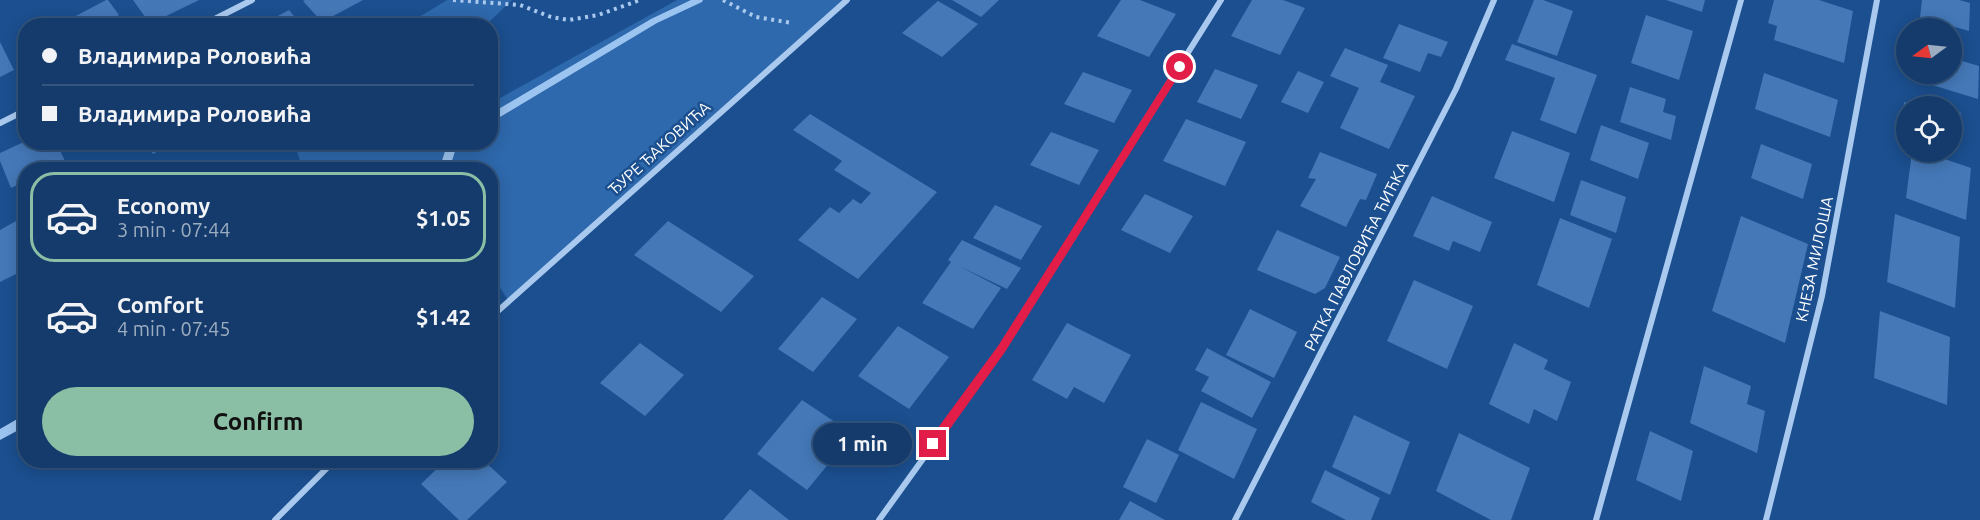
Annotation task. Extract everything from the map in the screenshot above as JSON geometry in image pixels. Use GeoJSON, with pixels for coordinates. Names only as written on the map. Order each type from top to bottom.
{"type":"FeatureCollection","features":[{"type":"Feature","properties":{"kind":"street"},"geometry":{"type":"LineString","coordinates":[[217,18],[252,0]]}},
{"type":"Feature","properties":{"kind":"street","name":"ЂУРЕ ЂАКОВИЋА"},"geometry":{"type":"LineString","coordinates":[[498,311],[847,0]]}},
{"type":"Feature","properties":{"kind":"street"},"geometry":{"type":"LineString","coordinates":[[879,520],[1002,349],[1221,0]]}},
{"type":"Feature","properties":{"kind":"street","name":"РАТКА ПАВЛОВИЋА ЋИЋКА"},"geometry":{"type":"LineString","coordinates":[[1235,520],[1456,89],[1494,0]]}},
{"type":"Feature","properties":{"kind":"street"},"geometry":{"type":"LineString","coordinates":[[1596,520],[1734,32],[1741,0]]}},
{"type":"Feature","properties":{"kind":"street","name":"КНЕЗА МИЛОША"},"geometry":{"type":"LineString","coordinates":[[1766,520],[1822,296],[1877,0]]}},
{"type":"Feature","properties":{"kind":"street"},"geometry":{"type":"LineString","coordinates":[[0,123],[18,115]]}},
{"type":"Feature","properties":{"kind":"street"},"geometry":{"type":"LineString","coordinates":[[278,519],[327,468]]}},
{"type":"Feature","properties":{"kind":"path"},"geometry":{"type":"LineString","coordinates":[[453,0],[520,5],[537,9],[551,17],[569,20],[598,15],[640,0]]}},
{"type":"Feature","properties":{"kind":"path"},"geometry":{"type":"LineString","coordinates":[[723,0],[745,15],[759,20],[818,25]]}},
{"type":"Feature","properties":{"kind":"shaded area"},"geometry":{"type":"Polygon","coordinates":[[[447,0],[512,0],[493,18],[417,18],[447,0]]]}},
{"type":"Feature","properties":{"kind":"shaded area"},"geometry":{"type":"Polygon","coordinates":[[[677,0],[847,0],[509,301],[498,285],[498,162],[301,162],[296,150],[498,150],[498,99],[677,0]]]}},
{"type":"Feature","properties":{"kind":"building"},"geometry":{"type":"Polygon","coordinates":[[[106,0],[119,15],[113,18],[72,18],[106,0]]]}},
{"type":"Feature","properties":{"kind":"building"},"geometry":{"type":"Polygon","coordinates":[[[133,0],[199,0],[162,18],[146,18],[133,0]]]}},
{"type":"Feature","properties":{"kind":"building"},"geometry":{"type":"Polygon","coordinates":[[[363,0],[329,18],[318,18],[303,1],[363,0]]]}},
{"type":"Feature","properties":{"kind":"building"},"geometry":{"type":"Polygon","coordinates":[[[952,0],[999,0],[981,17],[952,0]]]}},
{"type":"Feature","properties":{"kind":"building"},"geometry":{"type":"Polygon","coordinates":[[[1121,0],[1140,0],[1176,14],[1149,57],[1097,36],[1121,0]]]}},
{"type":"Feature","properties":{"kind":"building"},"geometry":{"type":"Polygon","coordinates":[[[1252,0],[1283,0],[1305,8],[1280,55],[1231,36],[1252,0]]]}},
{"type":"Feature","properties":{"kind":"building"},"geometry":{"type":"Polygon","coordinates":[[[1534,0],[1543,0],[1573,11],[1557,56],[1517,42],[1534,0]]]}},
{"type":"Feature","properties":{"kind":"building"},"geometry":{"type":"Polygon","coordinates":[[[1666,0],[1705,0],[1702,12],[1666,0]]]}},
{"type":"Feature","properties":{"kind":"building"},"geometry":{"type":"Polygon","coordinates":[[[1774,0],[1819,0],[1853,11],[1844,63],[1774,40],[1777,26],[1768,23],[1774,0]]]}},
{"type":"Feature","properties":{"kind":"building"},"geometry":{"type":"Polygon","coordinates":[[[1922,0],[1959,0],[1970,3],[1969,31],[1962,29],[1962,18],[1920,17],[1922,0]]]}},
{"type":"Feature","properties":{"kind":"building"},"geometry":{"type":"Polygon","coordinates":[[[938,1],[978,24],[942,57],[902,33],[938,1]]]}},
{"type":"Feature","properties":{"kind":"building"},"geometry":{"type":"Polygon","coordinates":[[[289,10],[296,18],[274,18],[289,10]]]}},
{"type":"Feature","properties":{"kind":"building"},"geometry":{"type":"Polygon","coordinates":[[[1646,15],[1693,31],[1679,80],[1631,63],[1646,15]]]}},
{"type":"Feature","properties":{"kind":"building"},"geometry":{"type":"Polygon","coordinates":[[[1399,24],[1448,42],[1441,57],[1428,53],[1420,72],[1383,58],[1399,24]]]}},
{"type":"Feature","properties":{"kind":"building"},"geometry":{"type":"Polygon","coordinates":[[[0,42],[14,70],[0,77],[0,42]]]}},
{"type":"Feature","properties":{"kind":"building"},"geometry":{"type":"Polygon","coordinates":[[[1512,44],[1597,75],[1576,134],[1540,120],[1555,78],[1505,60],[1512,44]]]}},
{"type":"Feature","properties":{"kind":"building"},"geometry":{"type":"Polygon","coordinates":[[[1345,48],[1388,65],[1380,82],[1415,96],[1389,149],[1340,128],[1359,88],[1330,76],[1345,48]]]}},
{"type":"Feature","properties":{"kind":"building"},"geometry":{"type":"Polygon","coordinates":[[[1962,61],[1979,66],[1978,99],[1929,84],[1962,84],[1962,61]]]}},
{"type":"Feature","properties":{"kind":"building"},"geometry":{"type":"Polygon","coordinates":[[[1215,69],[1258,85],[1241,119],[1197,102],[1215,69]]]}},
{"type":"Feature","properties":{"kind":"building"},"geometry":{"type":"Polygon","coordinates":[[[1298,71],[1324,82],[1308,113],[1281,102],[1298,71]]]}},
{"type":"Feature","properties":{"kind":"building"},"geometry":{"type":"Polygon","coordinates":[[[1083,72],[1132,90],[1114,123],[1064,104],[1083,72]]]}},
{"type":"Feature","properties":{"kind":"building"},"geometry":{"type":"Polygon","coordinates":[[[1764,73],[1838,100],[1830,137],[1755,109],[1764,73]]]}},
{"type":"Feature","properties":{"kind":"building"},"geometry":{"type":"Polygon","coordinates":[[[1630,87],[1666,99],[1663,112],[1676,116],[1671,140],[1620,122],[1630,87]]]}},
{"type":"Feature","properties":{"kind":"building"},"geometry":{"type":"Polygon","coordinates":[[[810,114],[937,192],[858,279],[798,240],[830,207],[839,213],[853,199],[861,204],[871,193],[834,170],[842,161],[793,130],[810,114]]]}},
{"type":"Feature","properties":{"kind":"building"},"geometry":{"type":"Polygon","coordinates":[[[1186,119],[1246,142],[1225,186],[1163,161],[1186,119]]]}},
{"type":"Feature","properties":{"kind":"building"},"geometry":{"type":"Polygon","coordinates":[[[1601,125],[1649,143],[1638,179],[1590,160],[1601,125]]]}},
{"type":"Feature","properties":{"kind":"building"},"geometry":{"type":"Polygon","coordinates":[[[1512,131],[1570,153],[1554,202],[1494,178],[1512,131]]]}},
{"type":"Feature","properties":{"kind":"building"},"geometry":{"type":"Polygon","coordinates":[[[1051,132],[1099,150],[1079,185],[1030,165],[1051,132]]]}},
{"type":"Feature","properties":{"kind":"building"},"geometry":{"type":"Polygon","coordinates":[[[1761,144],[1812,164],[1803,199],[1751,178],[1761,144]]]}},
{"type":"Feature","properties":{"kind":"building"},"geometry":{"type":"Polygon","coordinates":[[[18,145],[18,150],[60,150],[65,161],[18,162],[18,185],[11,188],[0,161],[0,153],[18,145]]]}},
{"type":"Feature","properties":{"kind":"building"},"geometry":{"type":"Polygon","coordinates":[[[1320,152],[1377,174],[1366,200],[1360,199],[1346,227],[1300,206],[1316,179],[1308,178],[1320,152]]]}},
{"type":"Feature","properties":{"kind":"building"},"geometry":{"type":"Polygon","coordinates":[[[1911,162],[1953,162],[1971,168],[1966,220],[1906,198],[1911,162]]]}},
{"type":"Feature","properties":{"kind":"building"},"geometry":{"type":"Polygon","coordinates":[[[1581,180],[1626,197],[1616,233],[1570,215],[1581,180]]]}},
{"type":"Feature","properties":{"kind":"building"},"geometry":{"type":"Polygon","coordinates":[[[1145,194],[1193,216],[1170,253],[1121,230],[1145,194]]]}},
{"type":"Feature","properties":{"kind":"building"},"geometry":{"type":"Polygon","coordinates":[[[1432,196],[1492,222],[1480,252],[1453,241],[1449,251],[1413,236],[1432,196]]]}},
{"type":"Feature","properties":{"kind":"building"},"geometry":{"type":"Polygon","coordinates":[[[995,205],[1042,226],[1021,260],[973,238],[995,205]]]}},
{"type":"Feature","properties":{"kind":"building"},"geometry":{"type":"Polygon","coordinates":[[[1895,214],[1960,237],[1955,308],[1887,282],[1895,214]]]}},
{"type":"Feature","properties":{"kind":"building"},"geometry":{"type":"Polygon","coordinates":[[[1741,216],[1808,244],[1785,343],[1712,311],[1741,216]]]}},
{"type":"Feature","properties":{"kind":"building"},"geometry":{"type":"Polygon","coordinates":[[[1560,218],[1612,239],[1589,308],[1537,285],[1560,218]]]}},
{"type":"Feature","properties":{"kind":"building"},"geometry":{"type":"Polygon","coordinates":[[[18,220],[18,273],[0,282],[0,230],[18,220]]]}},
{"type":"Feature","properties":{"kind":"building"},"geometry":{"type":"Polygon","coordinates":[[[668,221],[754,276],[721,312],[634,255],[668,221]]]}},
{"type":"Feature","properties":{"kind":"building"},"geometry":{"type":"Polygon","coordinates":[[[1277,230],[1340,257],[1325,288],[1315,294],[1257,270],[1277,230]]]}},
{"type":"Feature","properties":{"kind":"building"},"geometry":{"type":"Polygon","coordinates":[[[962,240],[1021,268],[1007,289],[959,266],[1001,288],[973,329],[922,303],[951,262],[948,260],[962,240]]]}},
{"type":"Feature","properties":{"kind":"building"},"geometry":{"type":"Polygon","coordinates":[[[1414,280],[1473,306],[1447,369],[1387,341],[1414,280]]]}},
{"type":"Feature","properties":{"kind":"building"},"geometry":{"type":"Polygon","coordinates":[[[822,297],[857,319],[813,372],[778,349],[822,297]]]}},
{"type":"Feature","properties":{"kind":"building"},"geometry":{"type":"Polygon","coordinates":[[[1250,309],[1297,332],[1274,378],[1226,355],[1250,309]]]}},
{"type":"Feature","properties":{"kind":"building"},"geometry":{"type":"Polygon","coordinates":[[[1880,311],[1950,337],[1947,405],[1874,378],[1880,311]]]}},
{"type":"Feature","properties":{"kind":"building"},"geometry":{"type":"Polygon","coordinates":[[[1067,323],[1131,355],[1104,403],[1074,387],[1067,399],[1032,380],[1067,323]]]}},
{"type":"Feature","properties":{"kind":"building"},"geometry":{"type":"Polygon","coordinates":[[[898,326],[949,357],[909,409],[858,376],[898,326]]]}},
{"type":"Feature","properties":{"kind":"building"},"geometry":{"type":"Polygon","coordinates":[[[640,343],[684,375],[645,416],[600,383],[640,343]]]}},
{"type":"Feature","properties":{"kind":"building"},"geometry":{"type":"Polygon","coordinates":[[[1514,343],[1548,360],[1544,369],[1571,382],[1557,421],[1534,409],[1529,424],[1489,404],[1514,343]]]}},
{"type":"Feature","properties":{"kind":"building"},"geometry":{"type":"Polygon","coordinates":[[[1207,348],[1271,382],[1252,418],[1201,391],[1209,377],[1195,370],[1207,348]]]}},
{"type":"Feature","properties":{"kind":"building"},"geometry":{"type":"Polygon","coordinates":[[[1704,366],[1751,386],[1747,404],[1765,411],[1757,453],[1690,423],[1704,366]]]}},
{"type":"Feature","properties":{"kind":"building"},"geometry":{"type":"Polygon","coordinates":[[[802,400],[853,434],[807,490],[757,454],[802,400]]]}},
{"type":"Feature","properties":{"kind":"building"},"geometry":{"type":"Polygon","coordinates":[[[1201,402],[1257,429],[1234,479],[1178,450],[1201,402]]]}},
{"type":"Feature","properties":{"kind":"building"},"geometry":{"type":"Polygon","coordinates":[[[1354,415],[1410,442],[1390,495],[1332,467],[1354,415]]]}},
{"type":"Feature","properties":{"kind":"building"},"geometry":{"type":"Polygon","coordinates":[[[1650,431],[1693,451],[1681,501],[1636,480],[1650,431]]]}},
{"type":"Feature","properties":{"kind":"building"},"geometry":{"type":"Polygon","coordinates":[[[1459,433],[1530,468],[1511,520],[1491,520],[1436,491],[1459,433]]]}},
{"type":"Feature","properties":{"kind":"building"},"geometry":{"type":"Polygon","coordinates":[[[1147,439],[1179,455],[1156,503],[1123,487],[1147,439]]]}},
{"type":"Feature","properties":{"kind":"building"},"geometry":{"type":"Polygon","coordinates":[[[438,468],[492,468],[507,482],[467,520],[459,520],[421,484],[438,468]]]}},
{"type":"Feature","properties":{"kind":"building"},"geometry":{"type":"Polygon","coordinates":[[[1325,470],[1380,498],[1371,520],[1346,520],[1311,502],[1325,470]]]}},
{"type":"Feature","properties":{"kind":"building"},"geometry":{"type":"Polygon","coordinates":[[[750,489],[789,520],[723,520],[750,489]]]}},
{"type":"Feature","properties":{"kind":"building"},"geometry":{"type":"Polygon","coordinates":[[[1130,501],[1165,520],[1119,520],[1130,501]]]}},
{"type":"Feature","properties":{"kind":"waterway"},"geometry":{"type":"LineString","coordinates":[[498,114],[654,21],[699,0]]}},
{"type":"Feature","properties":{"kind":"waterway"},"geometry":{"type":"LineString","coordinates":[[447,162],[450,150]]}},
{"type":"Feature","properties":{"kind":"waterway"},"geometry":{"type":"LineString","coordinates":[[0,435],[18,424]]}},
{"type":"Feature","properties":{"kind":"route"},"geometry":{"type":"LineString","coordinates":[[933,444],[1002,349],[1180,67]]}}]}
